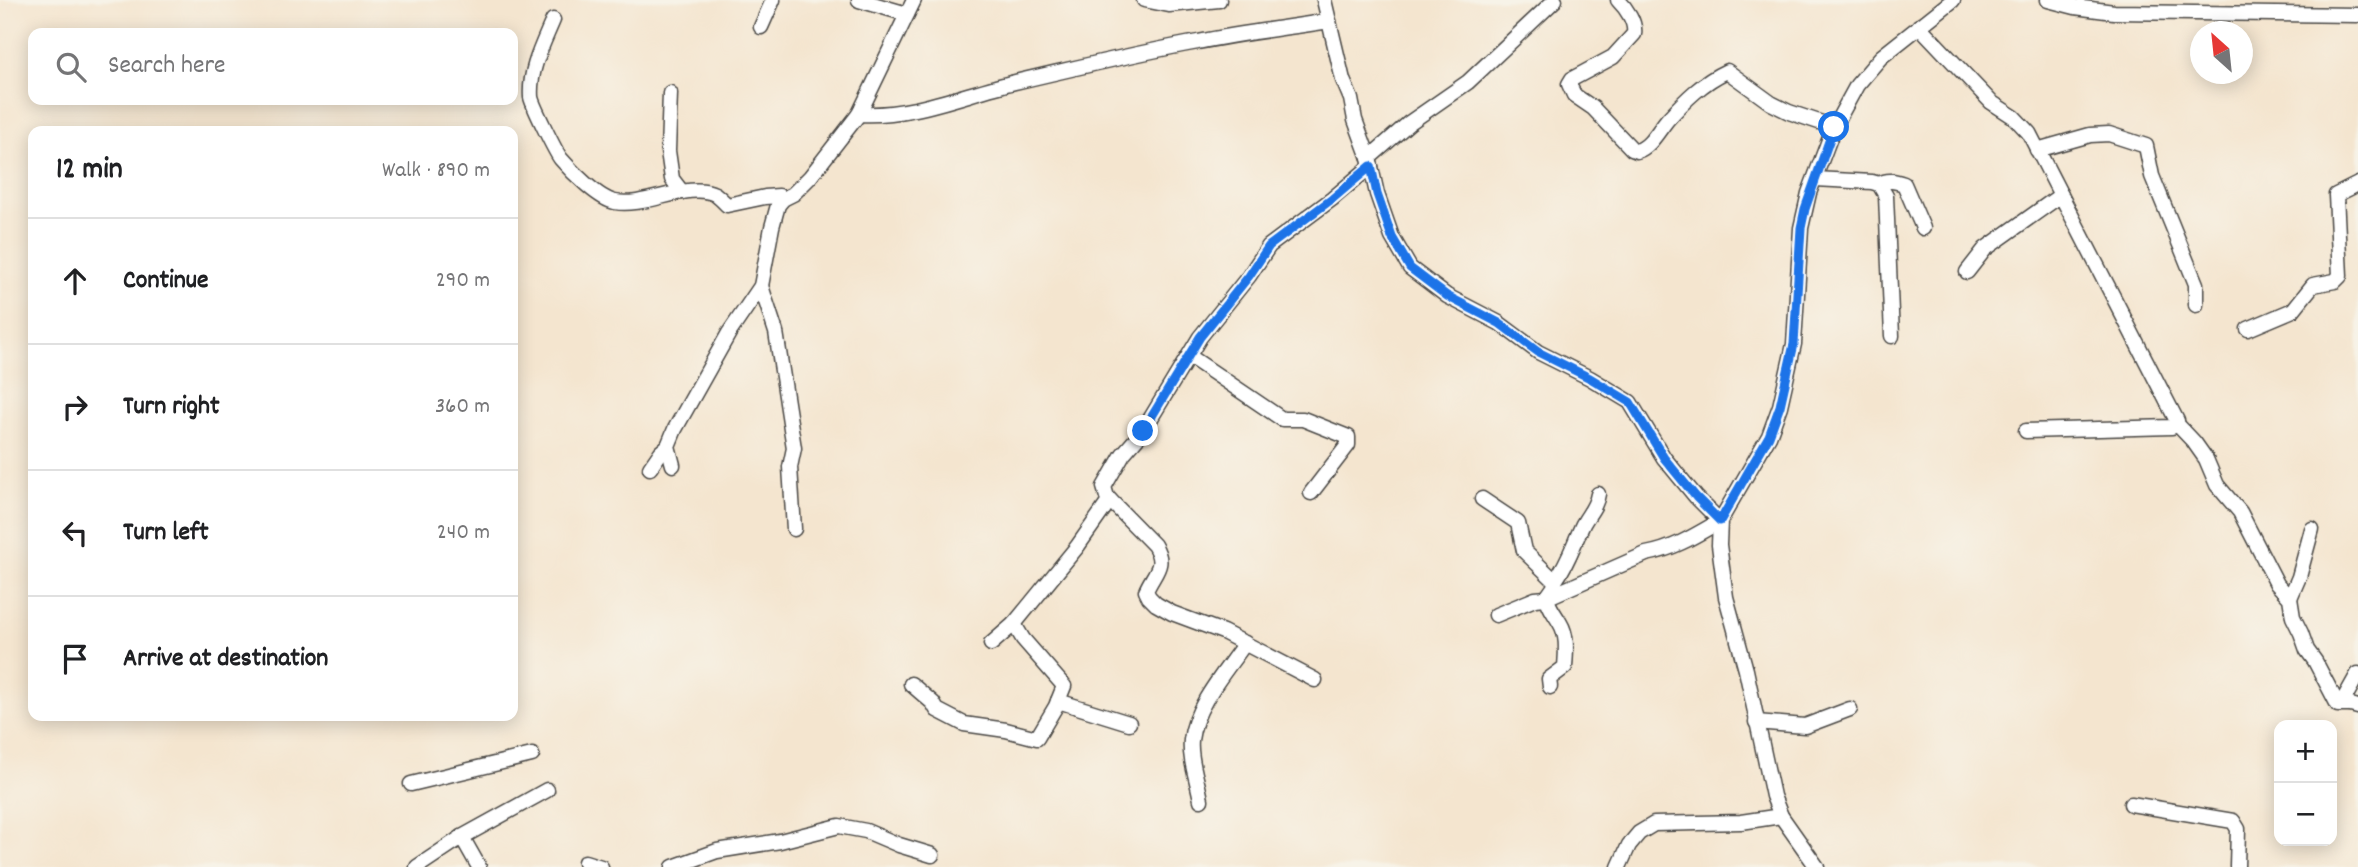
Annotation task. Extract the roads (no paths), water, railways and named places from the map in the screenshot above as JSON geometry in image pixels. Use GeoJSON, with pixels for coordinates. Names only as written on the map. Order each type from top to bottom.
{"type":"FeatureCollection","features":[{"type":"Feature","properties":{"kind":"street"},"geometry":{"type":"LineString","coordinates":[[761,27],[773,0]]}},
{"type":"Feature","properties":{"kind":"street"},"geometry":{"type":"LineString","coordinates":[[859,0],[906,14]]}},
{"type":"Feature","properties":{"kind":"street"},"geometry":{"type":"LineString","coordinates":[[650,468],[668,446],[729,333],[761,286],[776,211],[783,199],[793,194],[810,177],[859,114],[914,0]]}},
{"type":"Feature","properties":{"kind":"street"},"geometry":{"type":"LineString","coordinates":[[1144,0],[1169,5],[1219,0]]}},
{"type":"Feature","properties":{"kind":"street"},"geometry":{"type":"LineString","coordinates":[[1324,0],[1343,80],[1370,162],[1377,194],[1392,237],[1410,268],[1447,296],[1499,323],[1538,352],[1630,402],[1664,458],[1720,521]]}},
{"type":"Feature","properties":{"kind":"street"},"geometry":{"type":"LineString","coordinates":[[1315,680],[1223,632],[1172,613],[1149,597],[1147,587],[1160,566],[1159,552],[1110,500],[1104,491],[1105,484],[1123,454],[1143,431],[1200,337],[1249,276],[1269,246],[1332,199],[1409,123],[1468,82],[1555,0]]}},
{"type":"Feature","properties":{"kind":"street"},"geometry":{"type":"LineString","coordinates":[[1618,0],[1626,8],[1635,29],[1634,34],[1613,57],[1572,79],[1569,84],[1574,95],[1593,108],[1632,149],[1637,151],[1647,146],[1700,86],[1727,71],[1771,103],[1834,127]]}},
{"type":"Feature","properties":{"kind":"street"},"geometry":{"type":"LineString","coordinates":[[1817,867],[1781,816],[1770,785],[1746,670],[1726,597],[1719,545],[1720,521],[1769,436],[1780,406],[1794,344],[1801,228],[1834,127],[1857,85],[1870,68],[1891,48],[1953,0]]}},
{"type":"Feature","properties":{"kind":"street"},"geometry":{"type":"LineString","coordinates":[[2049,0],[2075,7],[2114,12],[2358,15]]}},
{"type":"Feature","properties":{"kind":"street"},"geometry":{"type":"LineString","coordinates":[[553,20],[535,63],[531,99],[559,157],[601,197],[615,203],[661,199],[682,192],[702,191],[715,195],[727,205],[765,197],[779,196],[783,199]]}},
{"type":"Feature","properties":{"kind":"street"},"geometry":{"type":"LineString","coordinates":[[859,114],[880,115],[933,106],[995,86],[1147,52],[1329,21]]}},
{"type":"Feature","properties":{"kind":"street"},"geometry":{"type":"LineString","coordinates":[[1919,26],[1991,102],[2023,125],[2175,415],[2176,423],[2206,459],[2217,485],[2240,512],[2277,584],[2290,598]]}},
{"type":"Feature","properties":{"kind":"street"},"geometry":{"type":"LineString","coordinates":[[670,93],[668,151],[673,179],[682,192]]}},
{"type":"Feature","properties":{"kind":"street"},"geometry":{"type":"LineString","coordinates":[[2037,150],[2054,143],[2109,134],[2146,146],[2152,176],[2196,284],[2196,305]]}},
{"type":"Feature","properties":{"kind":"street"},"geometry":{"type":"LineString","coordinates":[[1815,179],[1879,184],[1894,181],[1904,184],[1923,228]]}},
{"type":"Feature","properties":{"kind":"street"},"geometry":{"type":"LineString","coordinates":[[1879,184],[1888,204],[1892,336]]}},
{"type":"Feature","properties":{"kind":"street"},"geometry":{"type":"LineString","coordinates":[[2248,329],[2293,310],[2313,285],[2335,281],[2340,276],[2336,195],[2358,184]]}},
{"type":"Feature","properties":{"kind":"street"},"geometry":{"type":"LineString","coordinates":[[1967,272],[1985,249],[2061,195]]}},
{"type":"Feature","properties":{"kind":"street"},"geometry":{"type":"LineString","coordinates":[[761,286],[776,332],[794,448],[790,467],[794,529]]}},
{"type":"Feature","properties":{"kind":"street"},"geometry":{"type":"LineString","coordinates":[[1189,356],[1282,419],[1304,419],[1348,437],[1348,445],[1311,493]]}},
{"type":"Feature","properties":{"kind":"street"},"geometry":{"type":"LineString","coordinates":[[2026,431],[2172,427],[2176,423]]}},
{"type":"Feature","properties":{"kind":"street"},"geometry":{"type":"LineString","coordinates":[[668,446],[673,465]]}},
{"type":"Feature","properties":{"kind":"street"},"geometry":{"type":"LineString","coordinates":[[1546,598],[1567,563],[1581,528],[1597,504],[1598,494]]}},
{"type":"Feature","properties":{"kind":"street"},"geometry":{"type":"LineString","coordinates":[[1482,499],[1518,523],[1524,551],[1555,581]]}},
{"type":"Feature","properties":{"kind":"street"},"geometry":{"type":"LineString","coordinates":[[991,644],[1014,624],[1077,547],[1110,500]]}},
{"type":"Feature","properties":{"kind":"street"},"geometry":{"type":"LineString","coordinates":[[1496,615],[1535,599],[1546,598],[1646,554],[1662,551],[1689,540],[1720,521]]}},
{"type":"Feature","properties":{"kind":"street"},"geometry":{"type":"LineString","coordinates":[[2312,529],[2299,578],[2290,598],[2293,617],[2307,650],[2338,705],[2353,706]]}},
{"type":"Feature","properties":{"kind":"street"},"geometry":{"type":"LineString","coordinates":[[1546,598],[1549,608],[1561,624],[1567,654],[1564,667],[1549,678],[1550,687]]}},
{"type":"Feature","properties":{"kind":"street"},"geometry":{"type":"LineString","coordinates":[[911,684],[933,702],[937,710],[964,724],[1037,738],[1064,686],[1023,639],[1014,624]]}},
{"type":"Feature","properties":{"kind":"street"},"geometry":{"type":"LineString","coordinates":[[1201,800],[1192,751],[1194,730],[1209,697],[1245,643]]}},
{"type":"Feature","properties":{"kind":"street"},"geometry":{"type":"LineString","coordinates":[[2353,706],[2345,702],[2344,696],[2351,690],[2358,674]]}},
{"type":"Feature","properties":{"kind":"street"},"geometry":{"type":"LineString","coordinates":[[1058,701],[1129,723]]}},
{"type":"Feature","properties":{"kind":"street"},"geometry":{"type":"LineString","coordinates":[[1756,722],[1805,726],[1850,709]]}},
{"type":"Feature","properties":{"kind":"street"},"geometry":{"type":"LineString","coordinates":[[411,784],[532,755]]}},
{"type":"Feature","properties":{"kind":"street"},"geometry":{"type":"LineString","coordinates":[[417,867],[462,837],[547,790]]}},
{"type":"Feature","properties":{"kind":"street"},"geometry":{"type":"LineString","coordinates":[[2131,804],[2233,821],[2238,829],[2237,867]]}},
{"type":"Feature","properties":{"kind":"street"},"geometry":{"type":"LineString","coordinates":[[1619,867],[1629,845],[1639,833],[1654,824],[1741,822],[1781,816]]}},
{"type":"Feature","properties":{"kind":"street"},"geometry":{"type":"LineString","coordinates":[[673,867],[717,851],[780,841],[839,826],[866,831],[932,855]]}},
{"type":"Feature","properties":{"kind":"street"},"geometry":{"type":"LineString","coordinates":[[462,837],[479,867]]}},
{"type":"Feature","properties":{"kind":"street"},"geometry":{"type":"LineString","coordinates":[[585,862],[601,867]]}}]}
